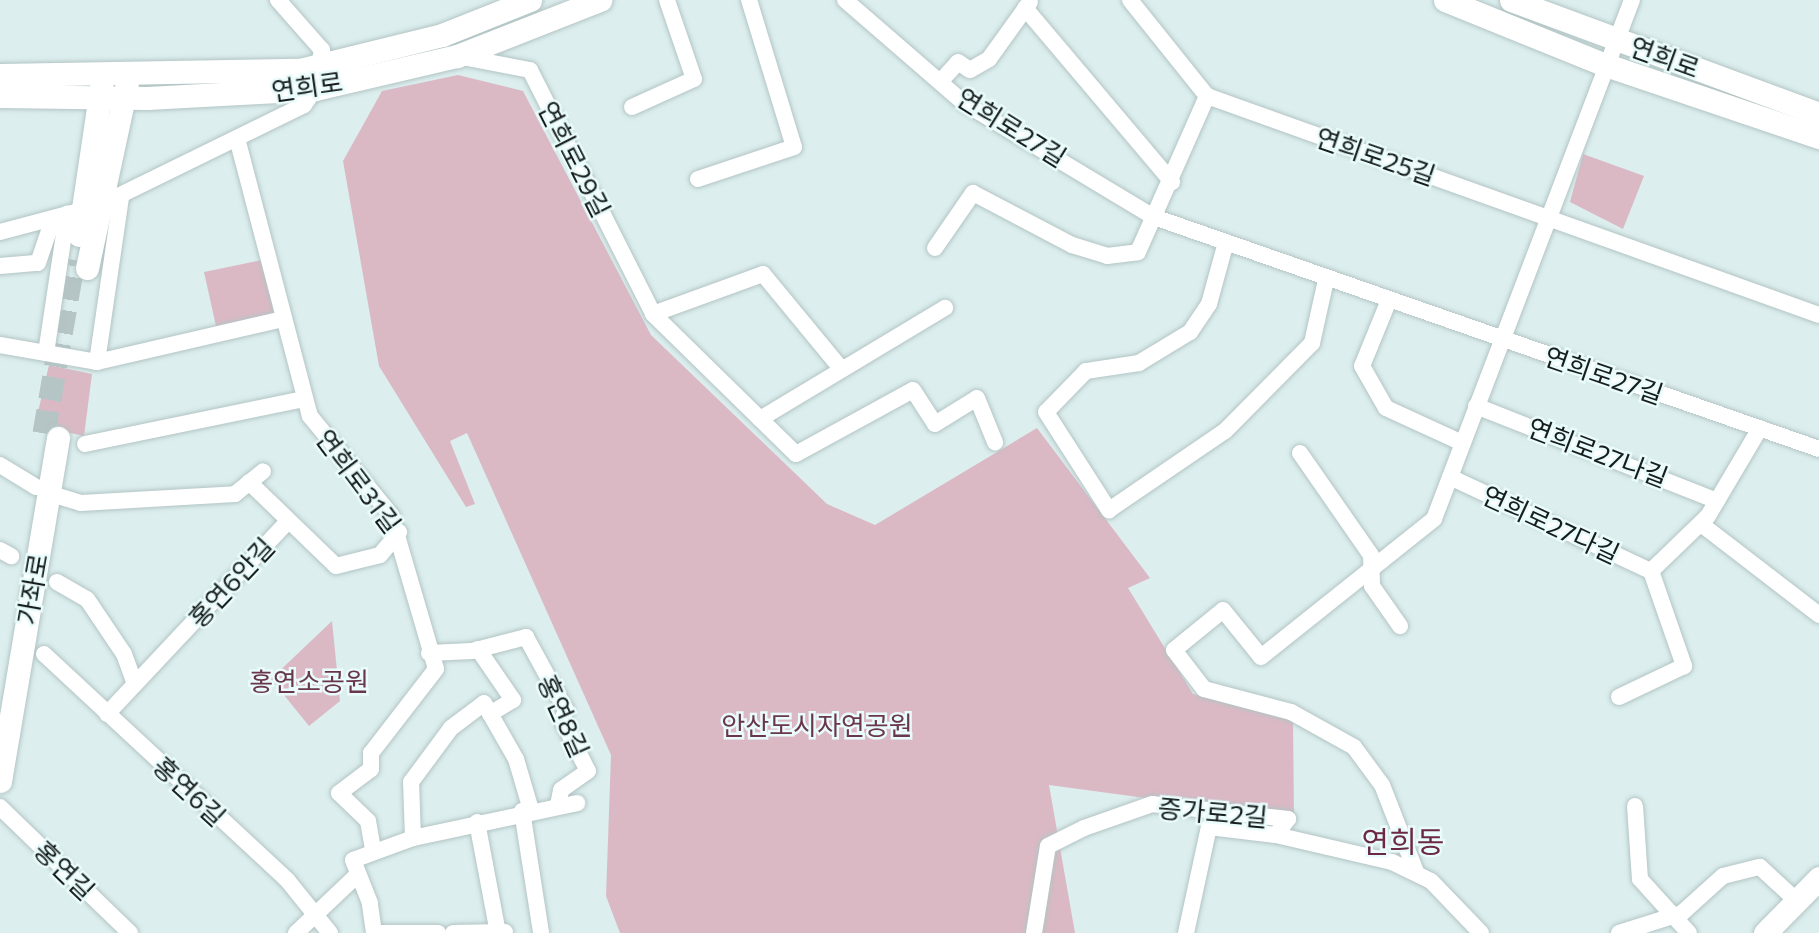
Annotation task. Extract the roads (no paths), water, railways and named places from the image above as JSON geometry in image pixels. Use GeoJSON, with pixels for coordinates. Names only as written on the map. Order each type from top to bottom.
{"type":"FeatureCollection","features":[{"type":"Feature","properties":{"kind":"main road","name":"연희로"},"geometry":{"type":"LineString","coordinates":[[126,86],[322,65],[442,35],[530,0]]}},
{"type":"Feature","properties":{"kind":"main road","name":"연희로"},"geometry":{"type":"LineString","coordinates":[[0,96],[101,86],[315,89],[457,56],[600,0]]}},
{"type":"Feature","properties":{"kind":"main road","name":"연희로"},"geometry":{"type":"LineString","coordinates":[[1445,0],[1603,64],[1819,137]]}},
{"type":"Feature","properties":{"kind":"main road","name":"연희로"},"geometry":{"type":"LineString","coordinates":[[1511,0],[1819,114]]}},
{"type":"Feature","properties":{"kind":"main road","name":"연희로"},"geometry":{"type":"LineString","coordinates":[[0,75],[101,86]]}},
{"type":"Feature","properties":{"kind":"main road"},"geometry":{"type":"LineString","coordinates":[[80,264],[101,86]]}},
{"type":"Feature","properties":{"kind":"main road"},"geometry":{"type":"LineString","coordinates":[[86,208],[126,86]]}},
{"type":"Feature","properties":{"kind":"main road","name":"가좌로"},"geometry":{"type":"LineString","coordinates":[[0,781],[51,435]]}},
{"type":"Feature","properties":{"kind":"main road"},"geometry":{"type":"LineString","coordinates":[[0,698],[42,490]]}},
{"type":"Feature","properties":{"kind":"main road"},"geometry":{"type":"LineString","coordinates":[[1787,933],[1819,878]]}},
{"type":"Feature","properties":{"kind":"main road"},"geometry":{"type":"LineString","coordinates":[[1765,933],[1808,901]]}},
{"type":"Feature","properties":{"kind":"street"},"geometry":{"type":"LineString","coordinates":[[0,232],[86,208],[238,142],[304,105],[315,89],[322,65],[313,32],[278,0]]}},
{"type":"Feature","properties":{"kind":"street"},"geometry":{"type":"LineString","coordinates":[[632,107],[694,79],[667,0]]}},
{"type":"Feature","properties":{"kind":"street"},"geometry":{"type":"LineString","coordinates":[[698,179],[794,147],[749,0]]}},
{"type":"Feature","properties":{"kind":"street","name":"연희로27길"},"geometry":{"type":"LineString","coordinates":[[845,0],[964,103],[1154,217],[1819,449]]}},
{"type":"Feature","properties":{"kind":"street"},"geometry":{"type":"LineString","coordinates":[[935,248],[973,193],[1072,245],[1107,256],[1138,252],[1172,182],[1207,96],[1130,0]]}},
{"type":"Feature","properties":{"kind":"street"},"geometry":{"type":"LineString","coordinates":[[1603,64],[1632,0]]}},
{"type":"Feature","properties":{"kind":"street"},"geometry":{"type":"LineString","coordinates":[[941,81],[958,62],[970,70],[989,59],[1028,4],[1172,182]]}},
{"type":"Feature","properties":{"kind":"street","name":"연희로29길"},"geometry":{"type":"LineString","coordinates":[[457,56],[530,70],[653,314],[796,454],[913,390],[935,425],[977,398],[995,442]]}},
{"type":"Feature","properties":{"kind":"street","name":"연희로"},"geometry":{"type":"LineString","coordinates":[[1546,215],[1603,64]]}},
{"type":"Feature","properties":{"kind":"street","name":"연희로25길"},"geometry":{"type":"LineString","coordinates":[[1207,96],[1819,314]]}},
{"type":"Feature","properties":{"kind":"street","name":"연희로31길"},"geometry":{"type":"LineString","coordinates":[[238,142],[310,416],[399,532],[429,653]]}},
{"type":"Feature","properties":{"kind":"street"},"geometry":{"type":"LineString","coordinates":[[0,266],[38,262],[86,208]]}},
{"type":"Feature","properties":{"kind":"street"},"geometry":{"type":"LineString","coordinates":[[46,353],[86,208]]}},
{"type":"Feature","properties":{"kind":"street"},"geometry":{"type":"LineString","coordinates":[[86,208],[97,362]]}},
{"type":"Feature","properties":{"kind":"street"},"geometry":{"type":"LineString","coordinates":[[1416,872],[1382,785],[1354,747],[1291,712],[1205,689],[1174,650],[1223,610],[1261,657],[1434,519],[1546,215]]}},
{"type":"Feature","properties":{"kind":"street"},"geometry":{"type":"LineString","coordinates":[[1226,242],[1209,304],[1190,332],[1139,363],[1086,371],[1046,412],[1109,510],[1225,431],[1312,344],[1326,279]]}},
{"type":"Feature","properties":{"kind":"street"},"geometry":{"type":"LineString","coordinates":[[653,314],[763,274],[842,370]]}},
{"type":"Feature","properties":{"kind":"street"},"geometry":{"type":"LineString","coordinates":[[1389,300],[1362,366],[1386,408],[1462,443]]}},
{"type":"Feature","properties":{"kind":"street"},"geometry":{"type":"LineString","coordinates":[[760,419],[945,308]]}},
{"type":"Feature","properties":{"kind":"street"},"geometry":{"type":"LineString","coordinates":[[0,345],[46,353],[71,354],[97,362],[283,319]]}},
{"type":"Feature","properties":{"kind":"street","name":"연희로31길"},"geometry":{"type":"LineString","coordinates":[[85,444],[304,399]]}},
{"type":"Feature","properties":{"kind":"street","name":"연희로27나길"},"geometry":{"type":"LineString","coordinates":[[1476,406],[1717,501]]}},
{"type":"Feature","properties":{"kind":"street","name":"연희로27다길"},"geometry":{"type":"LineString","coordinates":[[1651,571],[1701,524],[1760,428]]}},
{"type":"Feature","properties":{"kind":"street"},"geometry":{"type":"LineString","coordinates":[[1300,453],[1374,568],[1372,586],[1400,626]]}},
{"type":"Feature","properties":{"kind":"street"},"geometry":{"type":"LineString","coordinates":[[0,465],[42,490],[81,503],[234,494],[263,471]]}},
{"type":"Feature","properties":{"kind":"street","name":"연희로27다길"},"geometry":{"type":"LineString","coordinates":[[1450,477],[1651,571],[1684,666],[1619,697]]}},
{"type":"Feature","properties":{"kind":"street"},"geometry":{"type":"LineString","coordinates":[[249,482],[287,522]]}},
{"type":"Feature","properties":{"kind":"street","name":"홍연6안길"},"geometry":{"type":"LineString","coordinates":[[107,714],[287,522],[336,566],[380,555],[399,532]]}},
{"type":"Feature","properties":{"kind":"street"},"geometry":{"type":"LineString","coordinates":[[1701,524],[1819,615]]}},
{"type":"Feature","properties":{"kind":"street","name":"가좌로"},"geometry":{"type":"LineString","coordinates":[[57,582],[88,599],[124,654],[135,684]]}},
{"type":"Feature","properties":{"kind":"street","name":"홍연8길"},"geometry":{"type":"LineString","coordinates":[[490,714],[513,700],[478,649],[526,637],[585,758],[588,771],[561,790],[558,805]]}},
{"type":"Feature","properties":{"kind":"street"},"geometry":{"type":"LineString","coordinates":[[373,850],[368,821],[339,793],[371,769],[371,753],[436,669],[429,653],[478,649]]}},
{"type":"Feature","properties":{"kind":"street","name":"홍연6길"},"geometry":{"type":"LineString","coordinates":[[44,654],[315,915],[330,933]]}},
{"type":"Feature","properties":{"kind":"street"},"geometry":{"type":"LineString","coordinates":[[413,838],[411,782],[451,729],[484,703],[516,760],[526,810],[541,933]]}},
{"type":"Feature","properties":{"kind":"street"},"geometry":{"type":"LineString","coordinates":[[374,933],[370,903],[356,876],[353,860],[373,850],[413,838],[526,810],[577,803]]}},
{"type":"Feature","properties":{"kind":"street","name":"증가로2길"},"geometry":{"type":"LineString","coordinates":[[1034,933],[1048,846],[1084,828],[1152,804],[1288,819],[1276,835]]}},
{"type":"Feature","properties":{"kind":"street"},"geometry":{"type":"LineString","coordinates":[[1635,806],[1640,879],[1689,933]]}},
{"type":"Feature","properties":{"kind":"street","name":"홍연길"},"geometry":{"type":"LineString","coordinates":[[0,807],[130,933]]}},
{"type":"Feature","properties":{"kind":"street"},"geometry":{"type":"LineString","coordinates":[[453,933],[501,932],[477,822]]}},
{"type":"Feature","properties":{"kind":"street"},"geometry":{"type":"LineString","coordinates":[[1186,933],[1209,827],[1276,835],[1416,872],[1463,909],[1481,933]]}},
{"type":"Feature","properties":{"kind":"street"},"geometry":{"type":"LineString","coordinates":[[1619,933],[1673,916],[1723,876],[1760,867],[1808,901]]}},
{"type":"Feature","properties":{"kind":"street"},"geometry":{"type":"LineString","coordinates":[[296,933],[356,876]]}},
{"type":"Feature","properties":{"kind":"street"},"geometry":{"type":"LineString","coordinates":[[380,933],[438,933]]}},
{"type":"Feature","properties":{"kind":"tunnel"},"geometry":{"type":"LineString","coordinates":[[44,433],[74,260]]}},
{"type":"Feature","properties":{"kind":"district","name":"연희동"},"geometry":{"type":"Point","coordinates":[1403,841]}},
{"type":"Feature","properties":{"kind":"park label","name":"홍연소공원"},"geometry":{"type":"Point","coordinates":[309,681]}},
{"type":"Feature","properties":{"kind":"park label","name":"안산도시자연공원"},"geometry":{"type":"Point","coordinates":[817,725]}}]}
